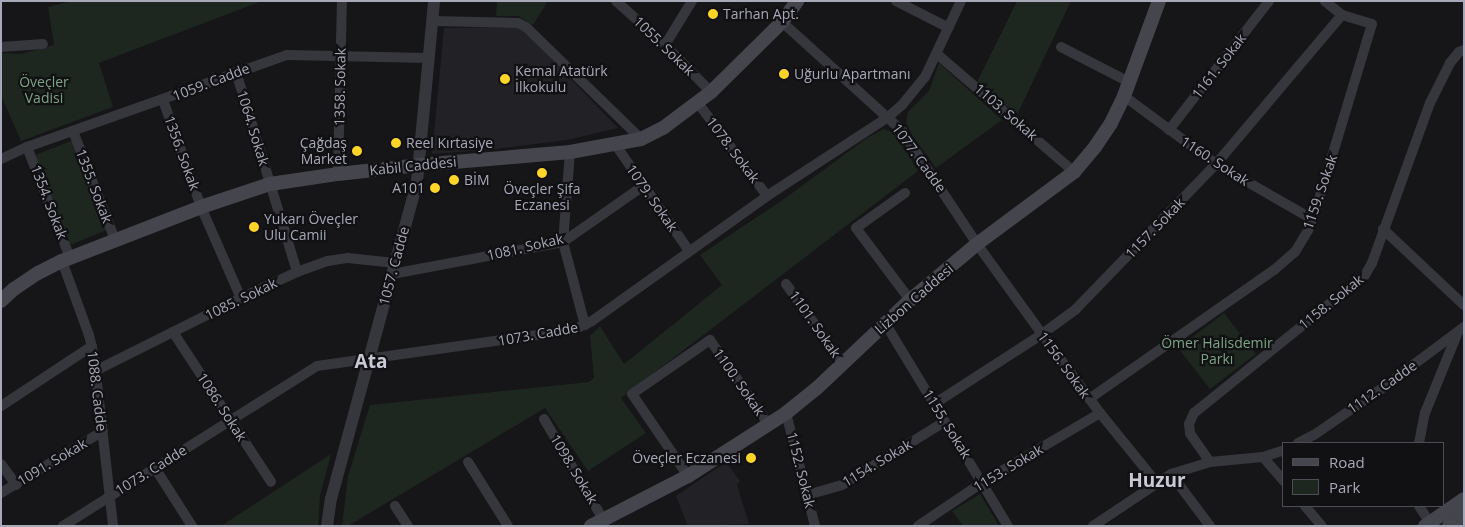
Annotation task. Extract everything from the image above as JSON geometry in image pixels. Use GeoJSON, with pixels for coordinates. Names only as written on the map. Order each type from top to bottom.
{"type":"FeatureCollection","features":[{"type":"Feature","properties":{"kind":"main road","name":"Kabil Caddesi"},"geometry":{"type":"LineString","coordinates":[[1,301],[14,288],[66,259],[201,207],[270,184],[419,165],[570,152],[641,139],[663,128],[712,92],[782,22],[797,1]]}},
{"type":"Feature","properties":{"kind":"main road","name":"Lizbon Caddesi"},"geometry":{"type":"LineString","coordinates":[[597,522],[688,476],[786,413],[843,364],[910,300],[977,244],[1074,172],[1094,148],[1124,96],[1159,1]]}},
{"type":"Feature","properties":{"kind":"main road"},"geometry":{"type":"LineString","coordinates":[[1428,524],[1464,499]]}},
{"type":"Feature","properties":{"kind":"main road"},"geometry":{"type":"LineString","coordinates":[[1449,526],[1464,515]]}},
{"type":"Feature","properties":{"kind":"street","name":"1358. Sokak"},"geometry":{"type":"LineString","coordinates":[[338,174],[342,1]]}},
{"type":"Feature","properties":{"kind":"street","name":"1057. Cadde"},"geometry":{"type":"LineString","coordinates":[[327,526],[330,499],[413,198],[419,165],[434,1]]}},
{"type":"Feature","properties":{"kind":"street","name":"1055. Sokak"},"geometry":{"type":"LineString","coordinates":[[616,1],[665,45],[712,92]]}},
{"type":"Feature","properties":{"kind":"street"},"geometry":{"type":"LineString","coordinates":[[665,45],[692,1]]}},
{"type":"Feature","properties":{"kind":"street"},"geometry":{"type":"LineString","coordinates":[[896,1],[949,28]]}},
{"type":"Feature","properties":{"kind":"street","name":"1073. Cadde"},"geometry":{"type":"LineString","coordinates":[[63,526],[317,366],[572,330],[585,325],[767,196],[888,116],[915,90],[937,54],[961,1]]}},
{"type":"Feature","properties":{"kind":"street","name":"1161. Sokak"},"geometry":{"type":"LineString","coordinates":[[1169,130],[1269,1]]}},
{"type":"Feature","properties":{"kind":"street","name":"1159. Sokak"},"geometry":{"type":"LineString","coordinates":[[1089,399],[1274,270],[1296,252],[1312,219],[1372,24],[1342,16],[1325,1]]}},
{"type":"Feature","properties":{"kind":"street","name":"1157. Sokak"},"geometry":{"type":"LineString","coordinates":[[934,404],[1042,334],[1075,310],[1216,164],[1342,16]]}},
{"type":"Feature","properties":{"kind":"street"},"geometry":{"type":"LineString","coordinates":[[432,21],[518,23],[526,27],[641,139]]}},
{"type":"Feature","properties":{"kind":"street","name":"1077. Cadde"},"geometry":{"type":"LineString","coordinates":[[782,22],[888,116],[916,148],[977,244]]}},
{"type":"Feature","properties":{"kind":"street"},"geometry":{"type":"LineString","coordinates":[[1,47],[43,44]]}},
{"type":"Feature","properties":{"kind":"street"},"geometry":{"type":"LineString","coordinates":[[1061,47],[1129,82]]}},
{"type":"Feature","properties":{"kind":"street","name":"1158. Sokak"},"geometry":{"type":"LineString","coordinates":[[1210,462],[1190,434],[1189,424],[1194,413],[1366,274],[1372,263],[1430,103],[1450,63],[1464,50]]}},
{"type":"Feature","properties":{"kind":"street","name":"1103. Sokak"},"geometry":{"type":"LineString","coordinates":[[937,54],[1074,172]]}},
{"type":"Feature","properties":{"kind":"street","name":"1059. Cadde"},"geometry":{"type":"LineString","coordinates":[[1,159],[28,147],[287,55],[429,58]]}},
{"type":"Feature","properties":{"kind":"street","name":"1064. Sokak"},"geometry":{"type":"LineString","coordinates":[[236,72],[297,272]]}},
{"type":"Feature","properties":{"kind":"street","name":"1160. Sokak"},"geometry":{"type":"LineString","coordinates":[[1124,96],[1216,164],[1312,219]]}},
{"type":"Feature","properties":{"kind":"street","name":"1356. Sokak"},"geometry":{"type":"LineString","coordinates":[[163,100],[201,207],[241,298]]}},
{"type":"Feature","properties":{"kind":"street","name":"1078. Sokak"},"geometry":{"type":"LineString","coordinates":[[698,103],[767,196]]}},
{"type":"Feature","properties":{"kind":"street","name":"1355. Sokak"},"geometry":{"type":"LineString","coordinates":[[73,131],[116,240]]}},
{"type":"Feature","properties":{"kind":"street","name":"1079. Sokak"},"geometry":{"type":"LineString","coordinates":[[615,144],[689,251]]}},
{"type":"Feature","properties":{"kind":"street","name":"1354. Sokak"},"geometry":{"type":"LineString","coordinates":[[28,147],[66,259]]}},
{"type":"Feature","properties":{"kind":"street"},"geometry":{"type":"LineString","coordinates":[[570,152],[563,242],[585,325]]}},
{"type":"Feature","properties":{"kind":"street","name":"1081. Sokak"},"geometry":{"type":"LineString","coordinates":[[393,269],[563,242],[643,186]]}},
{"type":"Feature","properties":{"kind":"street"},"geometry":{"type":"LineString","coordinates":[[905,193],[856,228],[910,300]]}},
{"type":"Feature","properties":{"kind":"street"},"geometry":{"type":"LineString","coordinates":[[1383,229],[1464,305]]}},
{"type":"Feature","properties":{"kind":"street","name":"1156. Sokak"},"geometry":{"type":"LineString","coordinates":[[977,244],[1089,399],[1156,482]]}},
{"type":"Feature","properties":{"kind":"street","name":"1085. Sokak"},"geometry":{"type":"LineString","coordinates":[[96,370],[241,298],[297,272],[328,261],[348,258],[393,269]]}},
{"type":"Feature","properties":{"kind":"street","name":"1088. Cadde"},"geometry":{"type":"LineString","coordinates":[[66,259],[92,346],[103,431],[112,526]]}},
{"type":"Feature","properties":{"kind":"street","name":"1101. Sokak"},"geometry":{"type":"LineString","coordinates":[[786,284],[843,364]]}},
{"type":"Feature","properties":{"kind":"street","name":"1155. Sokak"},"geometry":{"type":"LineString","coordinates":[[885,323],[1008,526]]}},
{"type":"Feature","properties":{"kind":"street"},"geometry":{"type":"LineString","coordinates":[[1419,442],[1425,413],[1460,330]]}},
{"type":"Feature","properties":{"kind":"street","name":"1112. Cadde"},"geometry":{"type":"LineString","coordinates":[[1300,442],[1314,435],[1460,330]]}},
{"type":"Feature","properties":{"kind":"street","name":"1086. Sokak"},"geometry":{"type":"LineString","coordinates":[[173,332],[270,482]]}},
{"type":"Feature","properties":{"kind":"street","name":"1100. Sokak"},"geometry":{"type":"LineString","coordinates":[[688,476],[632,394],[710,340],[769,425]]}},
{"type":"Feature","properties":{"kind":"street"},"geometry":{"type":"LineString","coordinates":[[1,406],[92,346]]}},
{"type":"Feature","properties":{"kind":"street","name":"1152. Sokak"},"geometry":{"type":"LineString","coordinates":[[786,413],[815,526]]}},
{"type":"Feature","properties":{"kind":"street","name":"1153. Sokak"},"geometry":{"type":"LineString","coordinates":[[918,526],[983,482],[1100,413]]}},
{"type":"Feature","properties":{"kind":"street","name":"1098. Sokak"},"geometry":{"type":"LineString","coordinates":[[544,419],[597,522]]}},
{"type":"Feature","properties":{"kind":"street","name":"1154. Sokak"},"geometry":{"type":"LineString","coordinates":[[807,495],[842,485],[944,422]]}},
{"type":"Feature","properties":{"kind":"street","name":"1091. Sokak"},"geometry":{"type":"LineString","coordinates":[[1,493],[103,431]]}},
{"type":"Feature","properties":{"kind":"street"},"geometry":{"type":"LineString","coordinates":[[1093,526],[1156,482],[1171,474],[1210,462],[1263,457],[1282,451]]}},
{"type":"Feature","properties":{"kind":"street"},"geometry":{"type":"LineString","coordinates":[[1263,457],[1282,479]]}},
{"type":"Feature","properties":{"kind":"street"},"geometry":{"type":"LineString","coordinates":[[468,462],[508,526]]}},
{"type":"Feature","properties":{"kind":"street"},"geometry":{"type":"LineString","coordinates":[[1,464],[16,485]]}},
{"type":"Feature","properties":{"kind":"street"},"geometry":{"type":"LineString","coordinates":[[155,468],[192,526]]}},
{"type":"Feature","properties":{"kind":"street"},"geometry":{"type":"LineString","coordinates":[[1171,474],[1210,526]]}},
{"type":"Feature","properties":{"kind":"street"},"geometry":{"type":"LineString","coordinates":[[395,506],[408,526]]}},
{"type":"Feature","properties":{"kind":"street"},"geometry":{"type":"LineString","coordinates":[[1306,507],[1316,524]]}},
{"type":"Feature","properties":{"kind":"street"},"geometry":{"type":"LineString","coordinates":[[1420,507],[1428,524]]}},
{"type":"Feature","properties":{"kind":"shaded area","name":"Kemal Atatürk İlkokulu"},"geometry":{"type":"Polygon","coordinates":[[[517,27],[524,30],[618,128],[567,140],[496,149],[432,154],[444,28],[517,27]]]}},
{"type":"Feature","properties":{"kind":"shaded area"},"geometry":{"type":"Polygon","coordinates":[[[726,462],[740,481],[737,485],[749,524],[688,526],[676,496],[726,462]]]}},
{"type":"Feature","properties":{"kind":"green space","name":"Öveçler Vadisi"},"geometry":{"type":"Polygon","coordinates":[[[72,1],[262,1],[99,63],[113,107],[21,141],[1,95],[1,53],[21,54],[54,45],[48,7],[72,1]]]}},
{"type":"Feature","properties":{"kind":"green space"},"geometry":{"type":"Polygon","coordinates":[[[497,1],[548,1],[533,25],[518,16],[496,16],[497,1]]]}},
{"type":"Feature","properties":{"kind":"green space"},"geometry":{"type":"Polygon","coordinates":[[[1017,1],[1071,1],[1017,115],[977,82],[1017,1]]]}},
{"type":"Feature","properties":{"kind":"green space"},"geometry":{"type":"Polygon","coordinates":[[[939,63],[1002,120],[936,168],[912,135],[906,122],[908,112],[929,91],[939,63]]]}},
{"type":"Feature","properties":{"kind":"green space"},"geometry":{"type":"Polygon","coordinates":[[[884,129],[895,133],[918,171],[621,398],[646,433],[588,471],[545,408],[348,526],[342,526],[348,476],[370,405],[589,382],[594,378],[590,336],[600,326],[624,364],[722,285],[700,255],[784,199],[867,138],[884,129]]]}},
{"type":"Feature","properties":{"kind":"green space"},"geometry":{"type":"Polygon","coordinates":[[[76,139],[109,229],[70,245],[35,155],[76,139]]]}},
{"type":"Feature","properties":{"kind":"green space","name":"Ömer Halisdemir Parkı"},"geometry":{"type":"Polygon","coordinates":[[[1224,313],[1256,354],[1210,389],[1178,348],[1224,313]]]}},
{"type":"Feature","properties":{"kind":"green space"},"geometry":{"type":"Polygon","coordinates":[[[331,454],[320,496],[318,526],[221,526],[331,454]]]}},
{"type":"Feature","properties":{"kind":"green space"},"geometry":{"type":"Polygon","coordinates":[[[980,494],[999,526],[963,526],[952,511],[980,494]]]}},
{"type":"Feature","properties":{"kind":"place","name":"Tarhan Apt."},"geometry":{"type":"Point","coordinates":[713,14]}},
{"type":"Feature","properties":{"kind":"place","name":"Uğurlu Apartmanı"},"geometry":{"type":"Point","coordinates":[784,74]}},
{"type":"Feature","properties":{"kind":"place","name":"Kemal Atatürk İlkokulu"},"geometry":{"type":"Point","coordinates":[505,79]}},
{"type":"Feature","properties":{"kind":"place","name":"Reel Kırtasiye"},"geometry":{"type":"Point","coordinates":[396,143]}},
{"type":"Feature","properties":{"kind":"place","name":"Çağdaş Market"},"geometry":{"type":"Point","coordinates":[357,151]}},
{"type":"Feature","properties":{"kind":"place","name":"Öveçler Şifa Eczanesi"},"geometry":{"type":"Point","coordinates":[542,173]}},
{"type":"Feature","properties":{"kind":"place","name":"BİM"},"geometry":{"type":"Point","coordinates":[454,180]}},
{"type":"Feature","properties":{"kind":"place","name":"A101"},"geometry":{"type":"Point","coordinates":[435,188]}},
{"type":"Feature","properties":{"kind":"place","name":"Yukarı Öveçler Ulu Camii"},"geometry":{"type":"Point","coordinates":[254,227]}},
{"type":"Feature","properties":{"kind":"place","name":"Öveçler Eczanesi"},"geometry":{"type":"Point","coordinates":[751,458]}},
{"type":"Feature","properties":{"kind":"district","name":"Ata"},"geometry":{"type":"Point","coordinates":[371,362]}},
{"type":"Feature","properties":{"kind":"district","name":"Huzur"},"geometry":{"type":"Point","coordinates":[1157,481]}}]}
